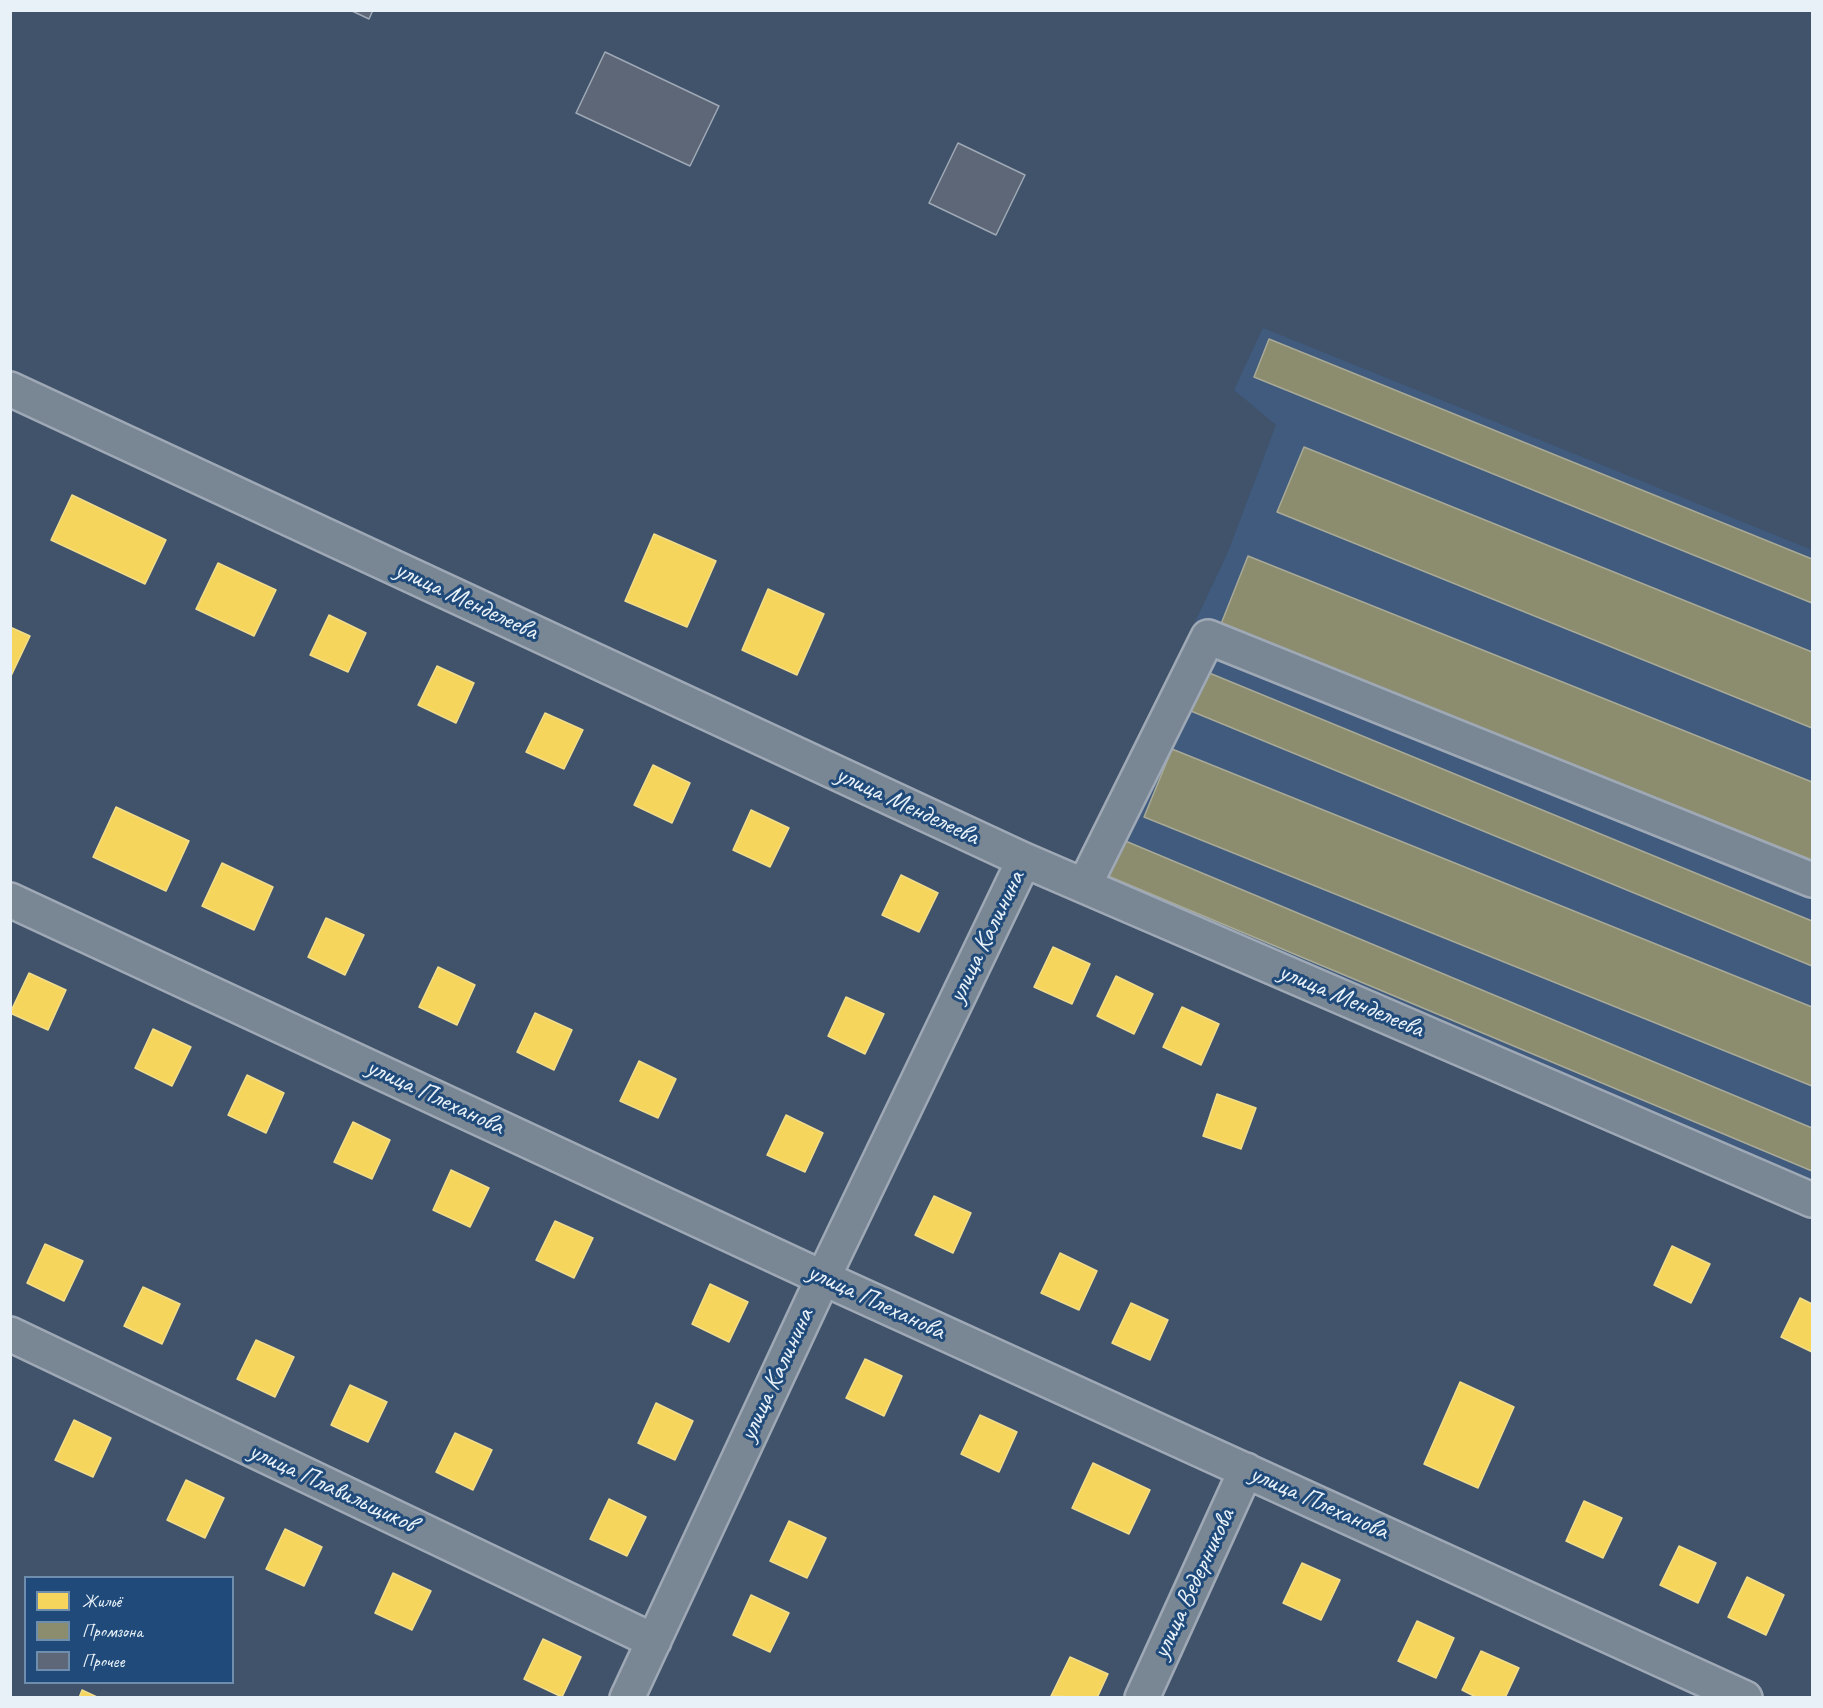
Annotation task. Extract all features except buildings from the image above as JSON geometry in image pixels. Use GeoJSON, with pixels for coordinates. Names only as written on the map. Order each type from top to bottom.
{"type":"FeatureCollection","features":[{"type":"Feature","properties":{"kind":"street","name":"улица Менделеева"},"geometry":{"type":"LineString","coordinates":[[12,391],[1024,860],[1812,1200]]}},
{"type":"Feature","properties":{"kind":"street"},"geometry":{"type":"LineString","coordinates":[[1084,886],[1208,637],[1812,880]]}},
{"type":"Feature","properties":{"kind":"street","name":"улица Калинина"},"geometry":{"type":"LineString","coordinates":[[627,1698],[823,1278],[1024,860]]}},
{"type":"Feature","properties":{"kind":"street","name":"улица Плеханова"},"geometry":{"type":"LineString","coordinates":[[10,900],[823,1278],[1735,1695]]}},
{"type":"Feature","properties":{"kind":"street","name":"улица Плавильщиков"},"geometry":{"type":"LineString","coordinates":[[10,1334],[654,1641]]}},
{"type":"Feature","properties":{"kind":"street","name":"улица Ведерникова"},"geometry":{"type":"LineString","coordinates":[[1142,1698],[1246,1470]]}},
{"type":"Feature","properties":{"kind":"shaded area"},"geometry":{"type":"Polygon","coordinates":[[[1263,328],[1812,550],[1812,1182],[1079,869],[1228,552],[1276,425],[1234,390],[1263,328]]]}}]}
